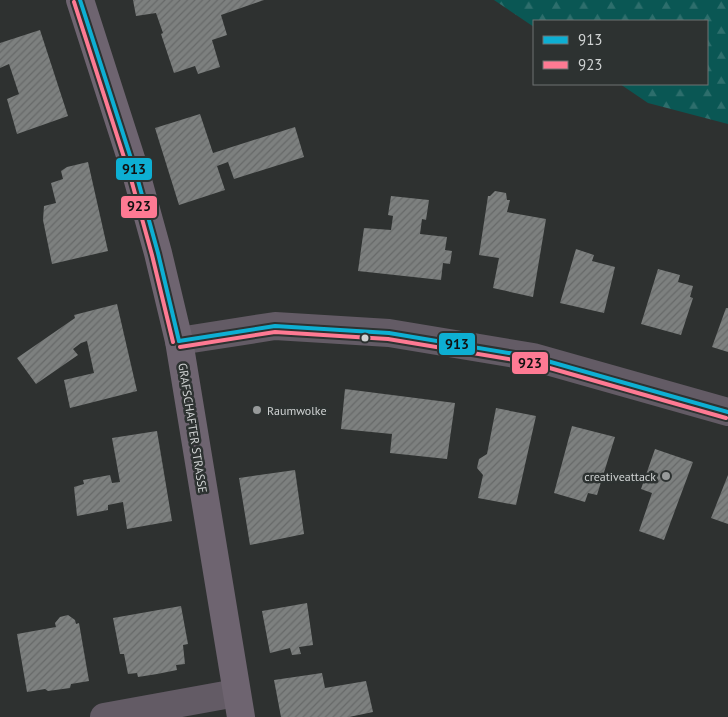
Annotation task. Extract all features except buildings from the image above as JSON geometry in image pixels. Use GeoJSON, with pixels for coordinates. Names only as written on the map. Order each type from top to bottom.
{"type":"FeatureCollection","features":[{"type":"Feature","properties":{"kind":"main road","name":"GRAFSCHAFTER STRASSE"},"geometry":{"type":"LineString","coordinates":[[80,0],[137,177],[179,340],[238,705]]}},
{"type":"Feature","properties":{"kind":"street"},"geometry":{"type":"LineString","coordinates":[[179,340],[275,326],[389,334],[533,357],[728,412]]}},
{"type":"Feature","properties":{"kind":"street"},"geometry":{"type":"LineString","coordinates":[[104,717],[238,705]]}},
{"type":"Feature","properties":{"kind":"green space"},"geometry":{"type":"Polygon","coordinates":[[[494,0],[728,0],[728,124],[648,103],[621,85],[708,85],[708,20],[533,20],[533,26],[494,0]]]}},
{"type":"Feature","properties":{"kind":"transit line","name":"913"},"geometry":{"type":"LineString","coordinates":[[80,0],[137,177],[179,341]]}},
{"type":"Feature","properties":{"kind":"transit line","name":"923"},"geometry":{"type":"LineString","coordinates":[[74,2],[131,179],[173,342]]}},
{"type":"Feature","properties":{"kind":"transit line","name":"913"},"geometry":{"type":"LineString","coordinates":[[179,341],[275,326],[389,333],[533,357],[728,412]]}},
{"type":"Feature","properties":{"kind":"transit line","name":"923"},"geometry":{"type":"LineString","coordinates":[[180,347],[275,332],[388,339],[532,363],[726,418]]}},
{"type":"Feature","properties":{"kind":"place","name":"Raumwolke"},"geometry":{"type":"Point","coordinates":[257,410]}},
{"type":"Feature","properties":{"kind":"place","name":"creativeattack"},"geometry":{"type":"Point","coordinates":[666,476]}}]}
